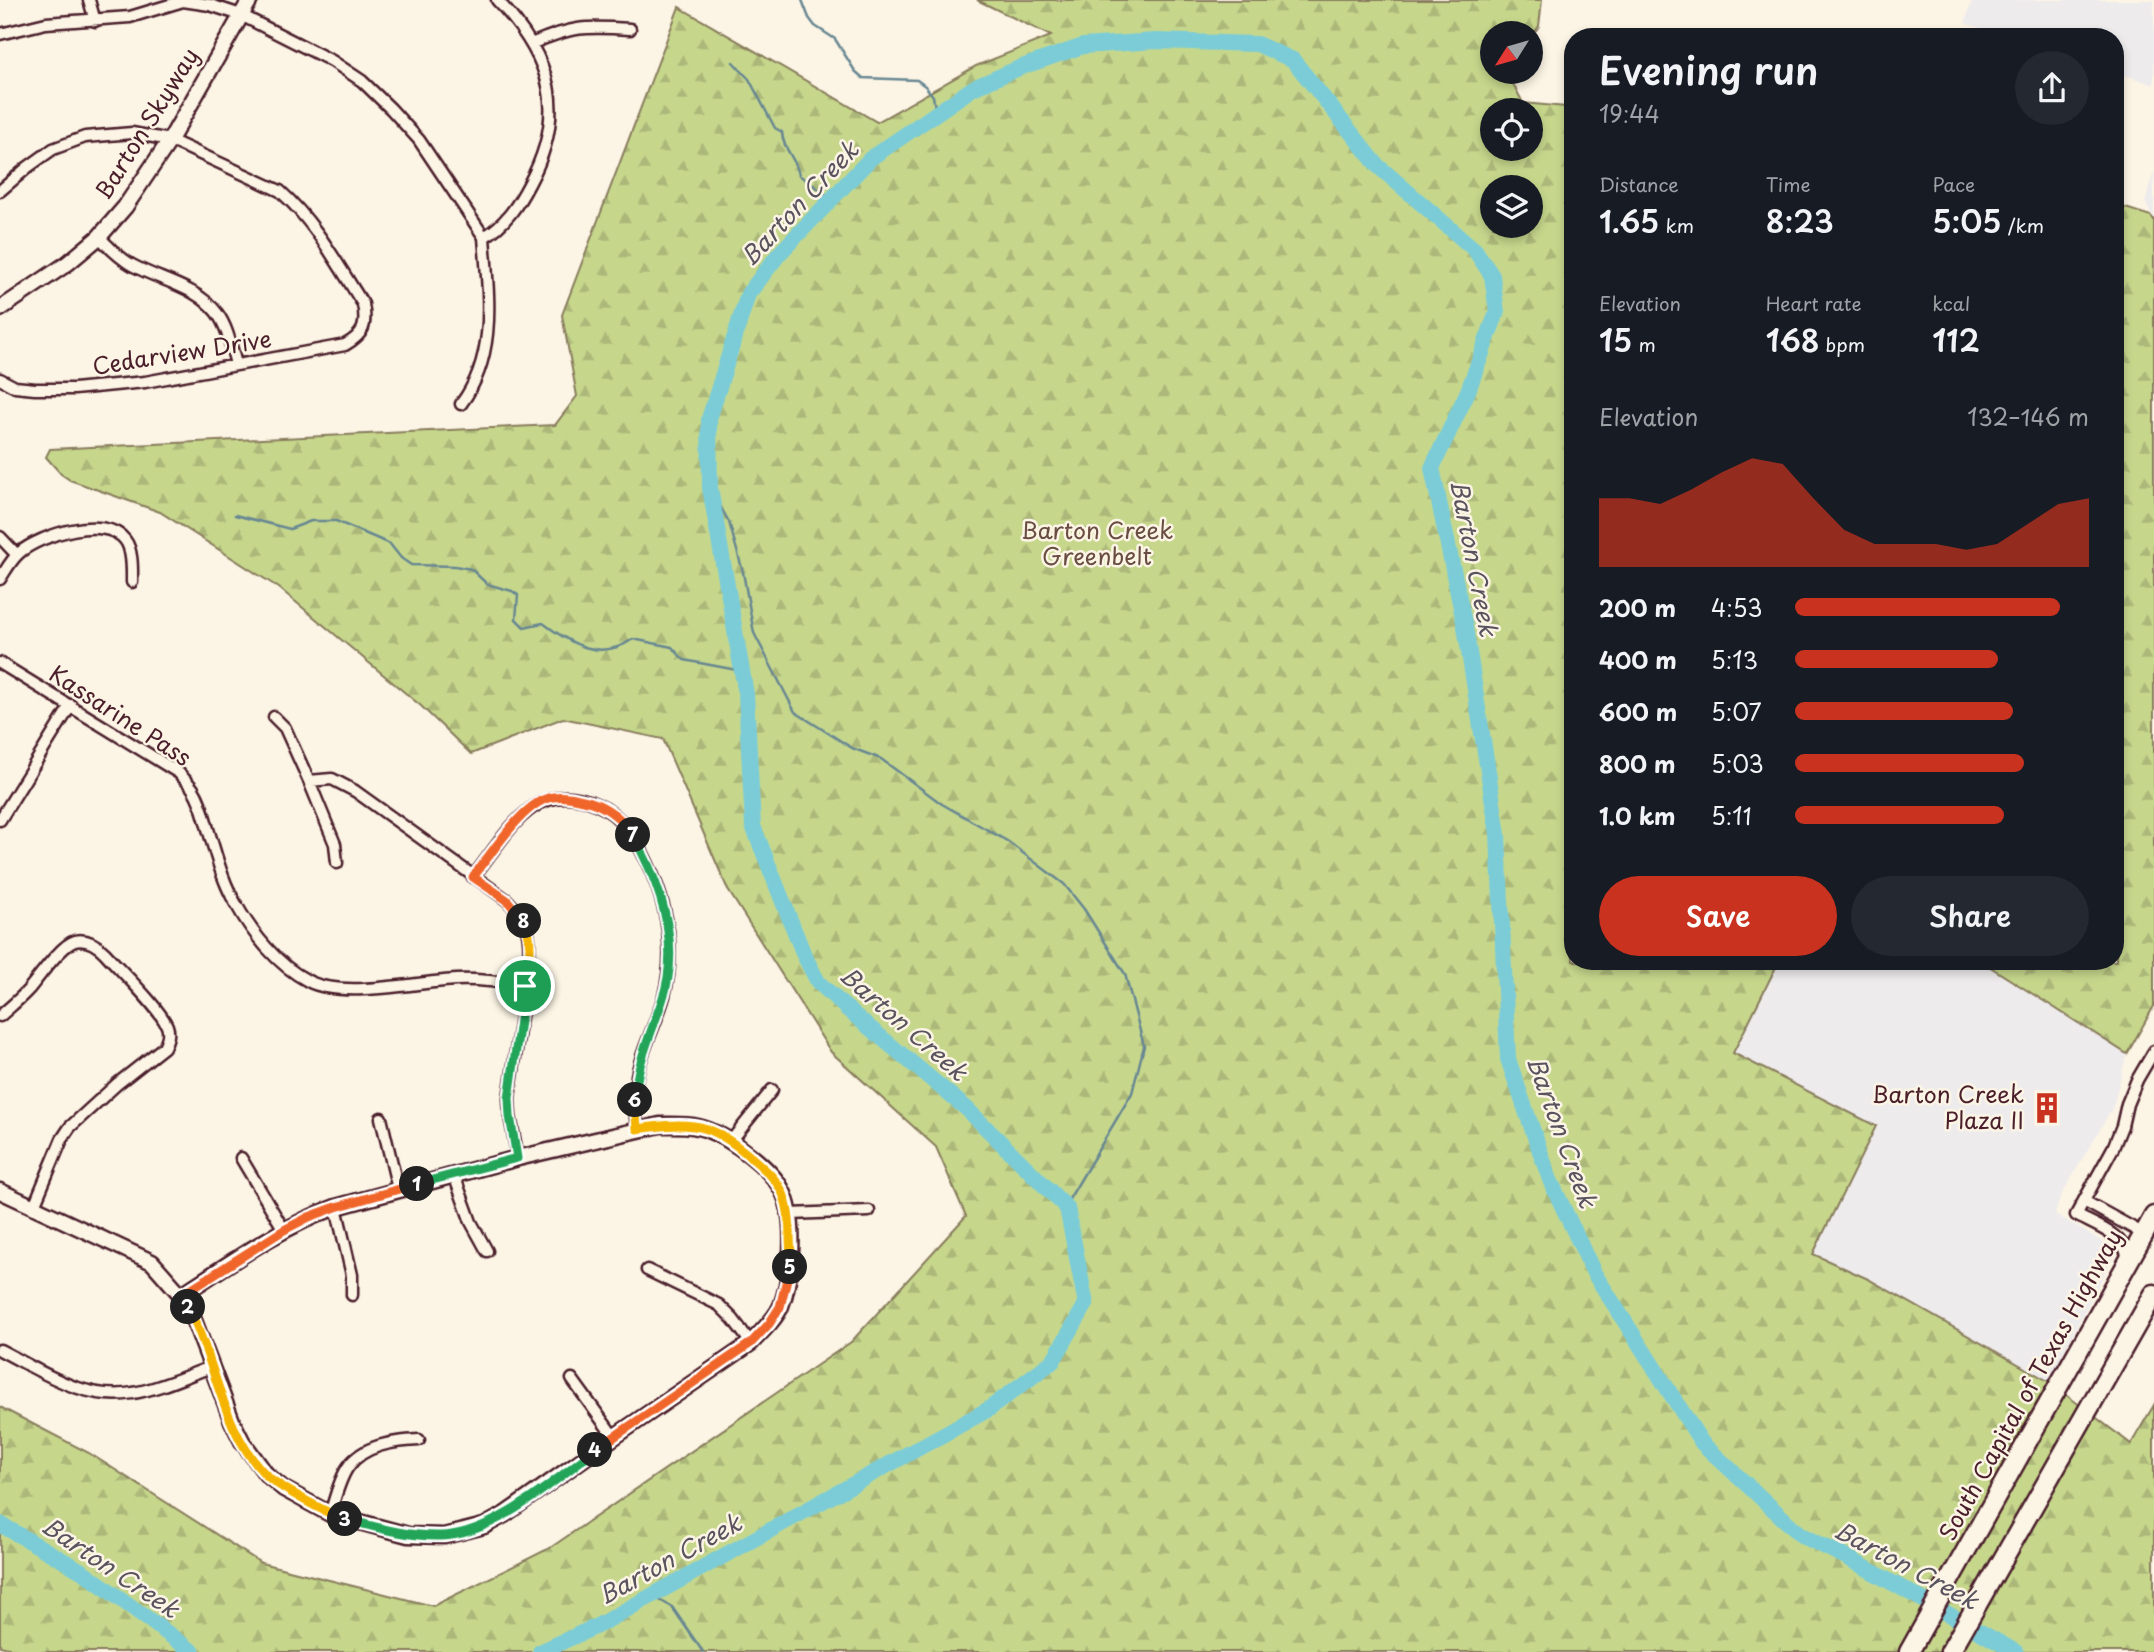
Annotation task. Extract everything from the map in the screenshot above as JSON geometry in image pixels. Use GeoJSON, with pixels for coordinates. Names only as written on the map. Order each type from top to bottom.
{"type":"FeatureCollection","features":[{"type":"Feature","properties":{"kind":"highway","name":"South Capital of Texas Highway"},"geometry":{"type":"LineString","coordinates":[[1909,1652],[2128,1262],[2149,1236],[2154,1216]]}},
{"type":"Feature","properties":{"kind":"highway"},"geometry":{"type":"LineString","coordinates":[[1950,1652],[2154,1294]]}},
{"type":"Feature","properties":{"kind":"street"},"geometry":{"type":"LineString","coordinates":[[89,0],[95,21]]}},
{"type":"Feature","properties":{"kind":"street","name":"Barton Skyway"},"geometry":{"type":"LineString","coordinates":[[0,309],[68,263],[99,237],[125,207],[170,140],[250,0]]}},
{"type":"Feature","properties":{"kind":"street"},"geometry":{"type":"LineString","coordinates":[[484,237],[498,227],[520,200],[540,165],[552,117],[543,68],[531,44],[497,0]]}},
{"type":"Feature","properties":{"kind":"street"},"geometry":{"type":"LineString","coordinates":[[0,34],[46,23],[130,17],[183,1],[210,5],[241,15],[332,61],[362,81],[419,140],[484,237],[488,340],[481,368],[471,391],[461,404]]}},
{"type":"Feature","properties":{"kind":"street"},"geometry":{"type":"LineString","coordinates":[[531,44],[575,28],[597,26],[630,29]]}},
{"type":"Feature","properties":{"kind":"street"},"geometry":{"type":"LineString","coordinates":[[0,191],[53,149],[85,137],[132,133],[170,140]]}},
{"type":"Feature","properties":{"kind":"street","name":"Cedarview Drive"},"geometry":{"type":"LineString","coordinates":[[0,379],[15,387],[74,389],[145,382],[345,345],[357,338],[364,327],[363,304],[294,203],[280,191],[170,140]]}},
{"type":"Feature","properties":{"kind":"street"},"geometry":{"type":"LineString","coordinates":[[99,237],[115,253],[133,265],[189,290],[204,301],[217,314],[226,331],[236,364]]}},
{"type":"Feature","properties":{"kind":"street"},"geometry":{"type":"LineString","coordinates":[[0,579],[17,555],[29,545],[72,530],[99,528],[117,533],[127,543],[132,582]]}},
{"type":"Feature","properties":{"kind":"street"},"geometry":{"type":"LineString","coordinates":[[0,537],[17,555]]}},
{"type":"Feature","properties":{"kind":"street","name":"Kassarine Pass"},"geometry":{"type":"LineString","coordinates":[[0,663],[178,773],[192,788],[201,804],[221,871],[245,920],[288,968],[309,982],[353,990],[460,980],[496,981],[525,986]]}},
{"type":"Feature","properties":{"kind":"street"},"geometry":{"type":"LineString","coordinates":[[0,820],[71,705]]}},
{"type":"Feature","properties":{"kind":"street"},"geometry":{"type":"LineString","coordinates":[[274,717],[285,728],[309,781],[335,844],[337,863]]}},
{"type":"Feature","properties":{"kind":"street"},"geometry":{"type":"LineString","coordinates":[[309,781],[332,779],[355,791],[507,900],[528,929],[530,947],[509,1098],[517,1158]]}},
{"type":"Feature","properties":{"kind":"street"},"geometry":{"type":"LineString","coordinates":[[473,877],[522,815],[537,803],[552,797],[576,798],[596,804],[616,816],[631,831],[656,880],[667,915],[670,960],[664,997],[637,1073],[637,1129]]}},
{"type":"Feature","properties":{"kind":"street"},"geometry":{"type":"LineString","coordinates":[[0,1016],[27,991],[65,947],[74,941],[83,940],[96,944],[105,953],[161,1016],[168,1028],[168,1039],[164,1047],[117,1084],[70,1127],[62,1139],[34,1206]]}},
{"type":"Feature","properties":{"kind":"street"},"geometry":{"type":"LineString","coordinates":[[2128,1262],[2128,1253],[2123,1243],[2076,1214],[2113,1148],[2137,1080],[2154,1051]]}},
{"type":"Feature","properties":{"kind":"street"},"geometry":{"type":"LineString","coordinates":[[731,1141],[772,1090]]}},
{"type":"Feature","properties":{"kind":"street"},"geometry":{"type":"LineString","coordinates":[[381,1118],[398,1189]]}},
{"type":"Feature","properties":{"kind":"street"},"geometry":{"type":"LineString","coordinates":[[0,1191],[152,1262],[181,1295],[192,1315],[242,1441],[265,1474],[284,1489],[330,1514],[408,1535],[444,1536],[484,1526],[504,1516],[751,1343],[780,1307],[791,1262],[790,1214],[783,1191],[774,1176],[731,1141],[706,1129],[660,1125],[517,1158],[336,1207],[284,1230],[181,1295]]}},
{"type":"Feature","properties":{"kind":"street"},"geometry":{"type":"LineString","coordinates":[[241,1158],[284,1230]]}},
{"type":"Feature","properties":{"kind":"street"},"geometry":{"type":"LineString","coordinates":[[454,1175],[471,1222],[487,1251]]}},
{"type":"Feature","properties":{"kind":"street"},"geometry":{"type":"LineString","coordinates":[[2084,1201],[2149,1236]]}},
{"type":"Feature","properties":{"kind":"street"},"geometry":{"type":"LineString","coordinates":[[336,1207],[352,1275],[352,1295]]}},
{"type":"Feature","properties":{"kind":"street"},"geometry":{"type":"LineString","coordinates":[[790,1214],[869,1211]]}},
{"type":"Feature","properties":{"kind":"street"},"geometry":{"type":"LineString","coordinates":[[647,1270],[719,1305],[751,1343]]}},
{"type":"Feature","properties":{"kind":"street"},"geometry":{"type":"LineString","coordinates":[[0,1350],[86,1392],[112,1395],[133,1393],[211,1367]]}},
{"type":"Feature","properties":{"kind":"street"},"geometry":{"type":"LineString","coordinates":[[572,1379],[614,1437]]}},
{"type":"Feature","properties":{"kind":"street"},"geometry":{"type":"LineString","coordinates":[[330,1514],[346,1469],[353,1461],[393,1441],[419,1440]]}},
{"type":"Feature","properties":{"kind":"shaded area"},"geometry":{"type":"Polygon","coordinates":[[[1972,0],[2154,0],[2154,85],[2124,75],[2124,28],[1980,28],[1965,23],[1972,0]]]}},
{"type":"Feature","properties":{"kind":"shaded area"},"geometry":{"type":"Polygon","coordinates":[[[2154,171],[2154,220],[2145,202],[2154,171]]]}},
{"type":"Feature","properties":{"kind":"shaded area"},"geometry":{"type":"Polygon","coordinates":[[[1774,970],[1995,970],[2127,1054],[2113,1107],[2061,1196],[2055,1214],[2117,1250],[2048,1381],[1868,1279],[1813,1254],[1733,1053],[1774,970]]]}},
{"type":"Feature","properties":{"kind":"green space","name":"Barton Creek Greenbelt"},"geometry":{"type":"Polygon","coordinates":[[[977,0],[1542,0],[1540,21],[1480,21],[1480,84],[1513,84],[1520,98],[1480,98],[1480,161],[1543,161],[1543,105],[1564,107],[1564,970],[1774,970],[1733,1053],[1876,1126],[1813,1254],[1868,1279],[2048,1381],[2131,1444],[2154,1405],[2154,1652],[25,1652],[0,1646],[0,1407],[89,1453],[261,1563],[433,1606],[550,1548],[851,1342],[966,1216],[936,1147],[831,1052],[728,890],[663,739],[563,718],[471,754],[421,706],[279,588],[160,512],[70,480],[46,457],[50,449],[555,425],[577,396],[562,315],[679,7],[877,122],[976,66],[1051,36],[977,0]]]}},
{"type":"Feature","properties":{"kind":"green space"},"geometry":{"type":"Polygon","coordinates":[[[2124,208],[2151,216],[2154,220],[2154,1006],[2127,1054],[1995,970],[2124,970],[2124,208]]]}},
{"type":"Feature","properties":{"kind":"waterway"},"geometry":{"type":"LineString","coordinates":[[802,0],[815,26],[835,39],[855,71],[863,78],[917,80],[933,96],[936,114]]}},
{"type":"Feature","properties":{"kind":"waterway","name":"Barton Creek"},"geometry":{"type":"LineString","coordinates":[[540,1652],[599,1625],[989,1409],[1053,1361],[1086,1304],[1067,1208],[967,1109],[818,982],[804,955],[753,826],[746,694],[710,488],[709,419],[748,294],[779,254],[871,158],[973,88],[1019,68],[1083,46],[1155,41],[1257,44],[1293,60],[1378,166],[1475,250],[1492,276],[1497,312],[1468,391],[1432,468],[1465,627],[1498,834],[1508,1059],[1550,1180],[1594,1273],[1702,1443],[1801,1535],[1848,1558],[2016,1652]]}},
{"type":"Feature","properties":{"kind":"waterway"},"geometry":{"type":"LineString","coordinates":[[733,62],[749,79],[775,128],[782,132],[799,175],[831,198]]}},
{"type":"Feature","properties":{"kind":"waterway"},"geometry":{"type":"LineString","coordinates":[[710,488],[729,522],[743,572],[754,633],[795,712],[852,748],[881,759],[942,804],[1007,841],[1064,884],[1084,909],[1125,974],[1144,1046],[1132,1093],[1065,1206]]}},
{"type":"Feature","properties":{"kind":"waterway"},"geometry":{"type":"LineString","coordinates":[[235,515],[290,529],[311,521],[336,521],[390,544],[401,558],[411,565],[471,569],[487,584],[512,591],[518,595],[516,619],[524,627],[543,623],[564,638],[597,650],[621,646],[633,639],[672,647],[684,660],[742,671]]}},
{"type":"Feature","properties":{"kind":"waterway","name":"Barton Creek"},"geometry":{"type":"LineString","coordinates":[[0,1524],[85,1573],[193,1652]]}},
{"type":"Feature","properties":{"kind":"waterway"},"geometry":{"type":"LineString","coordinates":[[652,1596],[672,1607],[703,1652]]}},
{"type":"Feature","properties":{"kind":"place","name":"Barton Creek Plaza II"},"geometry":{"type":"Point","coordinates":[2047,1108]}},
{"type":"Feature","properties":{"kind":"route"},"geometry":{"type":"LineString","coordinates":[[552,797],[576,798],[596,804],[616,816],[631,831],[656,880],[667,915],[670,960],[664,997],[639,1063],[635,1083],[637,1129],[684,1125],[706,1129],[731,1141],[774,1176],[783,1191],[790,1214],[791,1262],[780,1307],[751,1343],[504,1516],[484,1526],[444,1536],[408,1535],[330,1514],[284,1489],[265,1474],[252,1458],[232,1421],[192,1315],[181,1295],[309,1217],[398,1189],[517,1158],[509,1098],[525,986],[530,947],[528,929],[507,900],[473,877],[522,815],[537,803],[552,797]]}}]}
